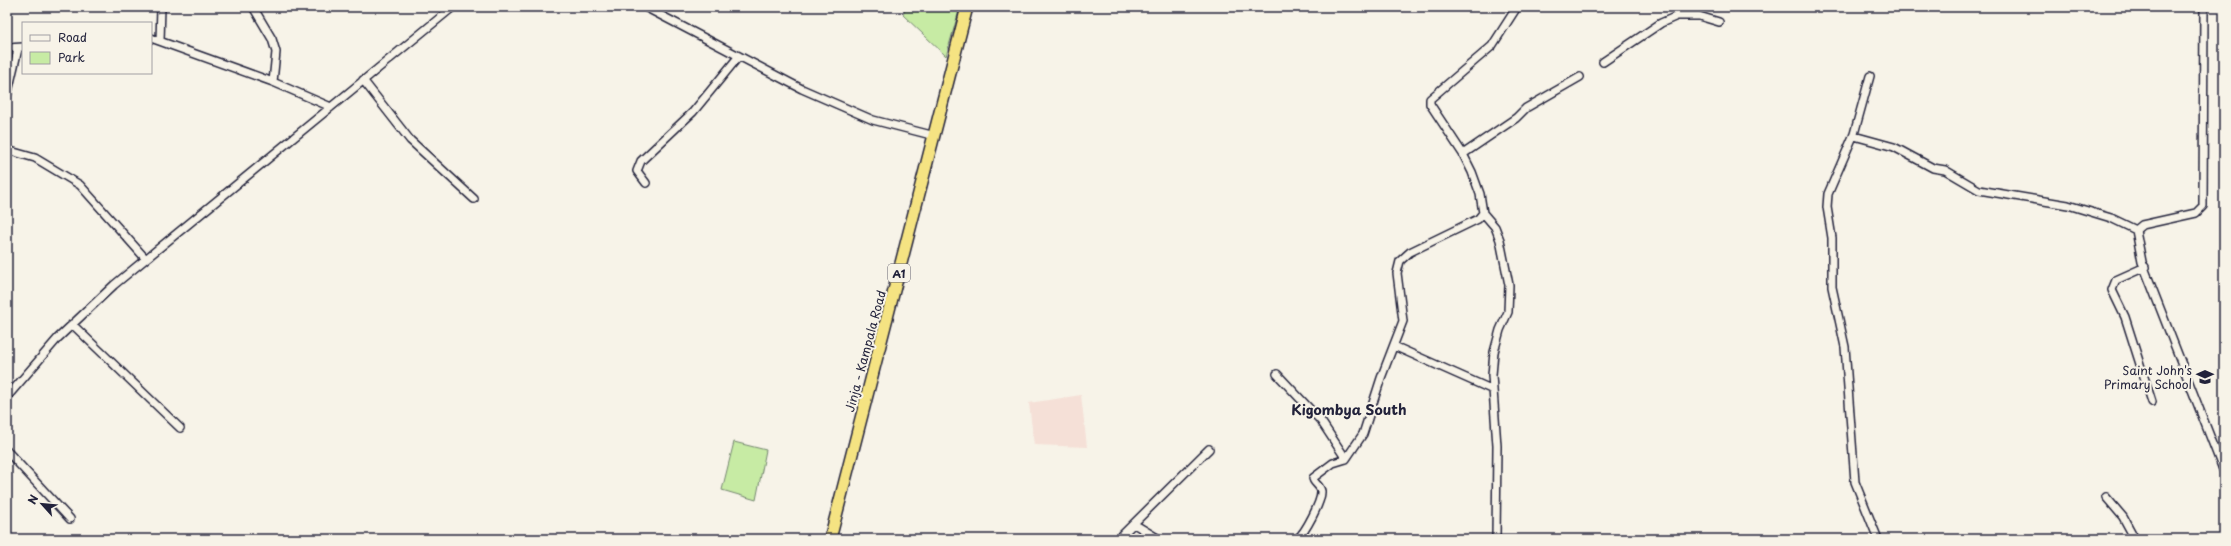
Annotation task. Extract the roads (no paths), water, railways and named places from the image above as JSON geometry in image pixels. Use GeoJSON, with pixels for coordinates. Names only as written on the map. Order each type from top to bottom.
{"type":"FeatureCollection","features":[{"type":"Feature","properties":{"kind":"highway","name":"Jinja - Kampala Road"},"geometry":{"type":"LineString","coordinates":[[830,539],[967,7]]}},
{"type":"Feature","properties":{"kind":"street"},"geometry":{"type":"LineString","coordinates":[[160,40],[161,7]]}},
{"type":"Feature","properties":{"kind":"street"},"geometry":{"type":"LineString","coordinates":[[253,7],[272,40],[276,52],[273,82]]}},
{"type":"Feature","properties":{"kind":"street"},"geometry":{"type":"LineString","coordinates":[[7,397],[72,324],[145,258],[453,7]]}},
{"type":"Feature","properties":{"kind":"street"},"geometry":{"type":"LineString","coordinates":[[1496,539],[1497,446],[1492,375],[1494,352],[1500,330],[1508,312],[1510,300],[1504,251],[1495,227],[1483,213],[1480,194],[1472,172],[1463,154],[1430,104],[1430,98],[1492,46],[1517,7]]}},
{"type":"Feature","properties":{"kind":"street"},"geometry":{"type":"LineString","coordinates":[[2136,230],[2142,225],[2196,213],[2203,206],[2204,7]]}},
{"type":"Feature","properties":{"kind":"street"},"geometry":{"type":"LineString","coordinates":[[648,8],[802,89],[873,120],[935,136]]}},
{"type":"Feature","properties":{"kind":"street"},"geometry":{"type":"LineString","coordinates":[[1603,62],[1661,23],[1677,16],[1699,16],[1719,22]]}},
{"type":"Feature","properties":{"kind":"street"},"geometry":{"type":"LineString","coordinates":[[152,38],[273,82],[331,107]]}},
{"type":"Feature","properties":{"kind":"street"},"geometry":{"type":"LineString","coordinates":[[7,48],[20,48],[7,96]]}},
{"type":"Feature","properties":{"kind":"street"},"geometry":{"type":"LineString","coordinates":[[646,183],[637,171],[641,161],[693,112],[738,56]]}},
{"type":"Feature","properties":{"kind":"street"},"geometry":{"type":"LineString","coordinates":[[1870,76],[1854,136],[1828,194],[1827,207],[1832,238],[1832,287],[1845,347],[1855,482],[1878,539]]}},
{"type":"Feature","properties":{"kind":"street"},"geometry":{"type":"LineString","coordinates":[[1463,154],[1516,118],[1526,108],[1580,78]]}},
{"type":"Feature","properties":{"kind":"street"},"geometry":{"type":"LineString","coordinates":[[363,80],[410,140],[474,199]]}},
{"type":"Feature","properties":{"kind":"street"},"geometry":{"type":"LineString","coordinates":[[1854,136],[1894,147],[1933,168],[1945,170],[1979,190],[2068,205],[2111,218],[2136,230]]}},
{"type":"Feature","properties":{"kind":"street"},"geometry":{"type":"LineString","coordinates":[[7,150],[35,158],[80,185],[145,258]]}},
{"type":"Feature","properties":{"kind":"street"},"geometry":{"type":"LineString","coordinates":[[1297,539],[1306,530],[1320,495],[1320,488],[1313,478],[1333,463],[1346,459],[1363,434],[1381,378],[1403,321],[1397,273],[1400,262],[1410,252],[1478,219],[1483,213]]}},
{"type":"Feature","properties":{"kind":"street"},"geometry":{"type":"LineString","coordinates":[[2136,230],[2145,267],[2224,472]]}},
{"type":"Feature","properties":{"kind":"street"},"geometry":{"type":"LineString","coordinates":[[2145,267],[2116,280],[2112,290],[2125,317],[2152,402]]}},
{"type":"Feature","properties":{"kind":"street"},"geometry":{"type":"LineString","coordinates":[[72,324],[180,428]]}},
{"type":"Feature","properties":{"kind":"street"},"geometry":{"type":"LineString","coordinates":[[1394,346],[1493,390]]}},
{"type":"Feature","properties":{"kind":"street"},"geometry":{"type":"LineString","coordinates":[[1278,374],[1321,421],[1346,459]]}},
{"type":"Feature","properties":{"kind":"street"},"geometry":{"type":"LineString","coordinates":[[1118,539],[1209,449]]}},
{"type":"Feature","properties":{"kind":"street"},"geometry":{"type":"LineString","coordinates":[[7,451],[70,519]]}},
{"type":"Feature","properties":{"kind":"street"},"geometry":{"type":"LineString","coordinates":[[2106,497],[2123,517],[2135,539]]}},
{"type":"Feature","properties":{"kind":"street"},"geometry":{"type":"LineString","coordinates":[[1134,524],[1159,539]]}},
{"type":"Feature","properties":{"kind":"place","name":"Saint John's Primary School"},"geometry":{"type":"Point","coordinates":[2205,377]}},
{"type":"Feature","properties":{"kind":"district","name":"Kigombya South"},"geometry":{"type":"Point","coordinates":[1349,409]}}]}
